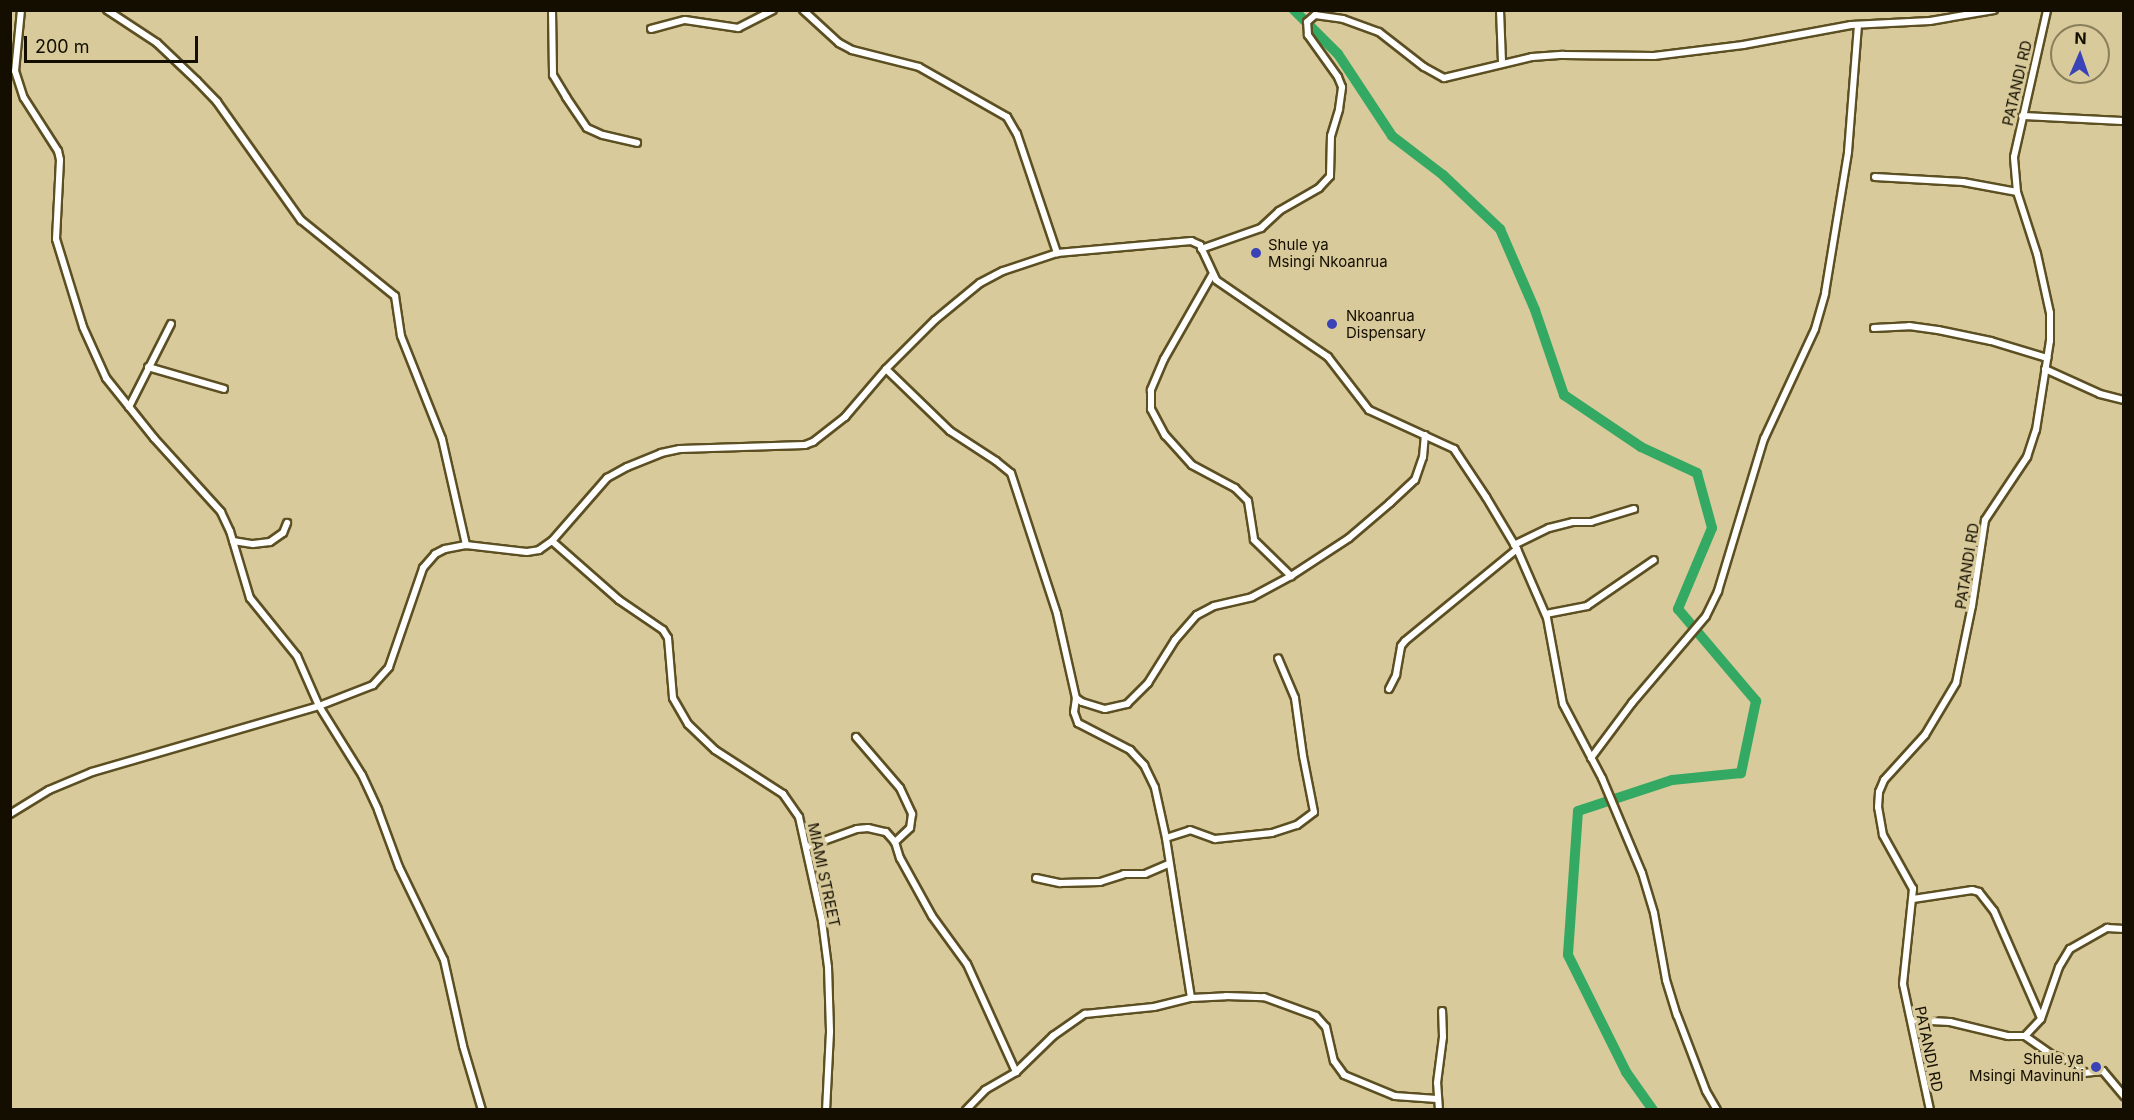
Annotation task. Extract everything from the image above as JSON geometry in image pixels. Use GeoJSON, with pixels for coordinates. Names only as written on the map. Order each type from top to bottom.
{"type":"FeatureCollection","features":[{"type":"Feature","properties":{"kind":"street"},"geometry":{"type":"LineString","coordinates":[[21,10],[15,71],[24,98],[58,152],[60,160],[56,239],[96,358],[106,378],[129,407],[221,512],[233,541],[250,598],[293,650],[319,706],[362,776],[378,810],[399,867],[438,944],[452,988],[463,1046],[482,1110]]}},
{"type":"Feature","properties":{"kind":"street"},"geometry":{"type":"LineString","coordinates":[[107,10],[157,43],[197,81],[224,112],[301,220],[395,296],[401,336],[442,439],[466,546]]}},
{"type":"Feature","properties":{"kind":"street"},"geometry":{"type":"LineString","coordinates":[[552,10],[553,75],[566,97],[587,128],[637,144]]}},
{"type":"Feature","properties":{"kind":"street"},"geometry":{"type":"LineString","coordinates":[[651,29],[685,20],[738,28],[773,10]]}},
{"type":"Feature","properties":{"kind":"street"},"geometry":{"type":"LineString","coordinates":[[803,10],[839,43],[852,50],[919,66],[1007,117],[1017,134],[1058,253]]}},
{"type":"Feature","properties":{"kind":"street"},"geometry":{"type":"LineString","coordinates":[[1500,10],[1502,63]]}},
{"type":"Feature","properties":{"kind":"street"},"geometry":{"type":"LineString","coordinates":[[1201,249],[1261,228],[1279,211],[1319,188],[1330,176],[1331,136],[1342,87],[1338,77],[1308,35],[1306,26],[1313,15],[1322,14],[1343,19],[1379,32],[1424,67],[1444,78],[1502,63],[1553,55],[1654,56],[1743,45],[1858,25],[1930,21],[1994,10]]}},
{"type":"Feature","properties":{"kind":"street","name":"PATANDI RD"},"geometry":{"type":"LineString","coordinates":[[1930,1110],[1904,984],[1913,899],[1908,878],[1883,835],[1879,819],[1879,792],[1884,780],[1925,735],[1956,684],[1972,606],[1985,520],[2030,452],[2051,332],[2049,303],[2017,192],[2014,157],[2047,10]]}},
{"type":"Feature","properties":{"kind":"street"},"geometry":{"type":"LineString","coordinates":[[1591,758],[1632,703],[1673,658],[1706,616],[1718,591],[1764,440],[1815,328],[1825,293],[1848,152],[1858,25]]}},
{"type":"Feature","properties":{"kind":"street"},"geometry":{"type":"LineString","coordinates":[[2022,116],[2124,122]]}},
{"type":"Feature","properties":{"kind":"street"},"geometry":{"type":"LineString","coordinates":[[1875,177],[1963,182],[2017,192]]}},
{"type":"Feature","properties":{"kind":"street"},"geometry":{"type":"LineString","coordinates":[[10,814],[49,790],[92,772],[319,706],[381,679],[396,651],[427,561],[445,549],[466,546],[534,551],[552,541],[607,478],[661,453],[680,449],[809,444],[845,417],[886,369],[935,320],[980,283],[1015,266],[1058,253],[1182,241],[1195,242],[1201,249],[1212,274],[1223,285],[1328,357],[1369,410],[1384,419],[1425,435],[1458,453],[1515,547],[1546,614],[1563,704],[1591,758],[1642,873],[1654,913],[1666,980],[1706,1091],[1717,1110]]}},
{"type":"Feature","properties":{"kind":"street"},"geometry":{"type":"LineString","coordinates":[[1212,274],[1164,359],[1151,390],[1151,409],[1160,428],[1192,465],[1235,488],[1248,501],[1254,540],[1291,576]]}},
{"type":"Feature","properties":{"kind":"street"},"geometry":{"type":"LineString","coordinates":[[129,407],[171,324]]}},
{"type":"Feature","properties":{"kind":"street"},"geometry":{"type":"LineString","coordinates":[[1874,328],[1909,326],[1938,330],[1991,341],[2047,358]]}},
{"type":"Feature","properties":{"kind":"street"},"geometry":{"type":"LineString","coordinates":[[148,367],[224,389]]}},
{"type":"Feature","properties":{"kind":"street"},"geometry":{"type":"LineString","coordinates":[[886,369],[962,441],[990,456],[1011,473],[1057,614],[1076,698],[1074,712],[1077,723],[1130,750],[1144,765],[1155,788],[1180,919],[1185,972],[1191,998]]}},
{"type":"Feature","properties":{"kind":"street"},"geometry":{"type":"LineString","coordinates":[[2045,369],[2100,394],[2124,400]]}},
{"type":"Feature","properties":{"kind":"street"},"geometry":{"type":"LineString","coordinates":[[1076,698],[1105,709],[1122,707],[1148,683],[1175,640],[1197,615],[1214,606],[1252,597],[1291,576],[1349,538],[1410,485],[1418,474],[1425,435]]}},
{"type":"Feature","properties":{"kind":"street"},"geometry":{"type":"LineString","coordinates":[[1389,689],[1396,675],[1401,646],[1405,641],[1515,547],[1559,525],[1591,522],[1634,509]]}},
{"type":"Feature","properties":{"kind":"street"},"geometry":{"type":"LineString","coordinates":[[233,541],[253,544],[270,542],[283,533],[287,523]]}},
{"type":"Feature","properties":{"kind":"street","name":"MIAMI STREET"},"geometry":{"type":"LineString","coordinates":[[552,541],[611,594],[663,630],[668,638],[673,698],[685,719],[716,750],[783,794],[799,817],[822,921],[828,967],[830,1032],[826,1110]]}},
{"type":"Feature","properties":{"kind":"street"},"geometry":{"type":"LineString","coordinates":[[1546,614],[1587,606],[1654,560]]}},
{"type":"Feature","properties":{"kind":"street"},"geometry":{"type":"LineString","coordinates":[[1166,838],[1190,830],[1215,839],[1272,834],[1297,825],[1314,814],[1315,807],[1303,756],[1295,698],[1278,658]]}},
{"type":"Feature","properties":{"kind":"street"},"geometry":{"type":"LineString","coordinates":[[856,737],[900,788],[909,808],[912,819],[910,828],[895,843]]}},
{"type":"Feature","properties":{"kind":"street"},"geometry":{"type":"LineString","coordinates":[[807,847],[834,836],[868,828],[886,832],[895,843],[924,904],[976,980],[1016,1071]]}},
{"type":"Feature","properties":{"kind":"street"},"geometry":{"type":"LineString","coordinates":[[1036,878],[1060,883],[1100,882],[1124,874],[1145,874],[1169,864]]}},
{"type":"Feature","properties":{"kind":"street"},"geometry":{"type":"LineString","coordinates":[[1913,899],[1972,890],[1979,892],[1994,911],[2041,1019]]}},
{"type":"Feature","properties":{"kind":"street"},"geometry":{"type":"LineString","coordinates":[[2025,1036],[2041,1019],[2059,967],[2070,949],[2107,928],[2124,929]]}},
{"type":"Feature","properties":{"kind":"street"},"geometry":{"type":"LineString","coordinates":[[966,1110],[985,1090],[1016,1071],[1053,1036],[1086,1014],[1154,1007],[1191,998],[1226,996],[1264,997],[1316,1016],[1326,1028],[1334,1061],[1344,1076],[1395,1096],[1437,1099]]}},
{"type":"Feature","properties":{"kind":"street"},"geometry":{"type":"LineString","coordinates":[[1439,1110],[1437,1099],[1443,1037],[1442,1011]]}},
{"type":"Feature","properties":{"kind":"street"},"geometry":{"type":"LineString","coordinates":[[1911,1020],[1950,1022],[2008,1036],[2025,1036],[2052,1055],[2076,1063],[2084,1073],[2103,1071],[2124,1096]]}},
{"type":"Feature","properties":{"kind":"waterway"},"geometry":{"type":"LineString","coordinates":[[1294,10],[1338,54],[1392,136],[1443,175],[1500,229],[1535,310],[1564,395],[1641,447],[1697,473],[1712,528],[1678,609],[1756,701],[1741,773],[1672,780],[1578,811],[1568,955],[1626,1072],[1653,1110]]}},
{"type":"Feature","properties":{"kind":"place","name":"Shule ya Msingi Nkoanrua"},"geometry":{"type":"Point","coordinates":[1256,253]}},
{"type":"Feature","properties":{"kind":"place","name":"Nkoanrua Dispensary"},"geometry":{"type":"Point","coordinates":[1332,324]}},
{"type":"Feature","properties":{"kind":"place","name":"Shule ya Msingi Mavinuni"},"geometry":{"type":"Point","coordinates":[2096,1067]}}]}
